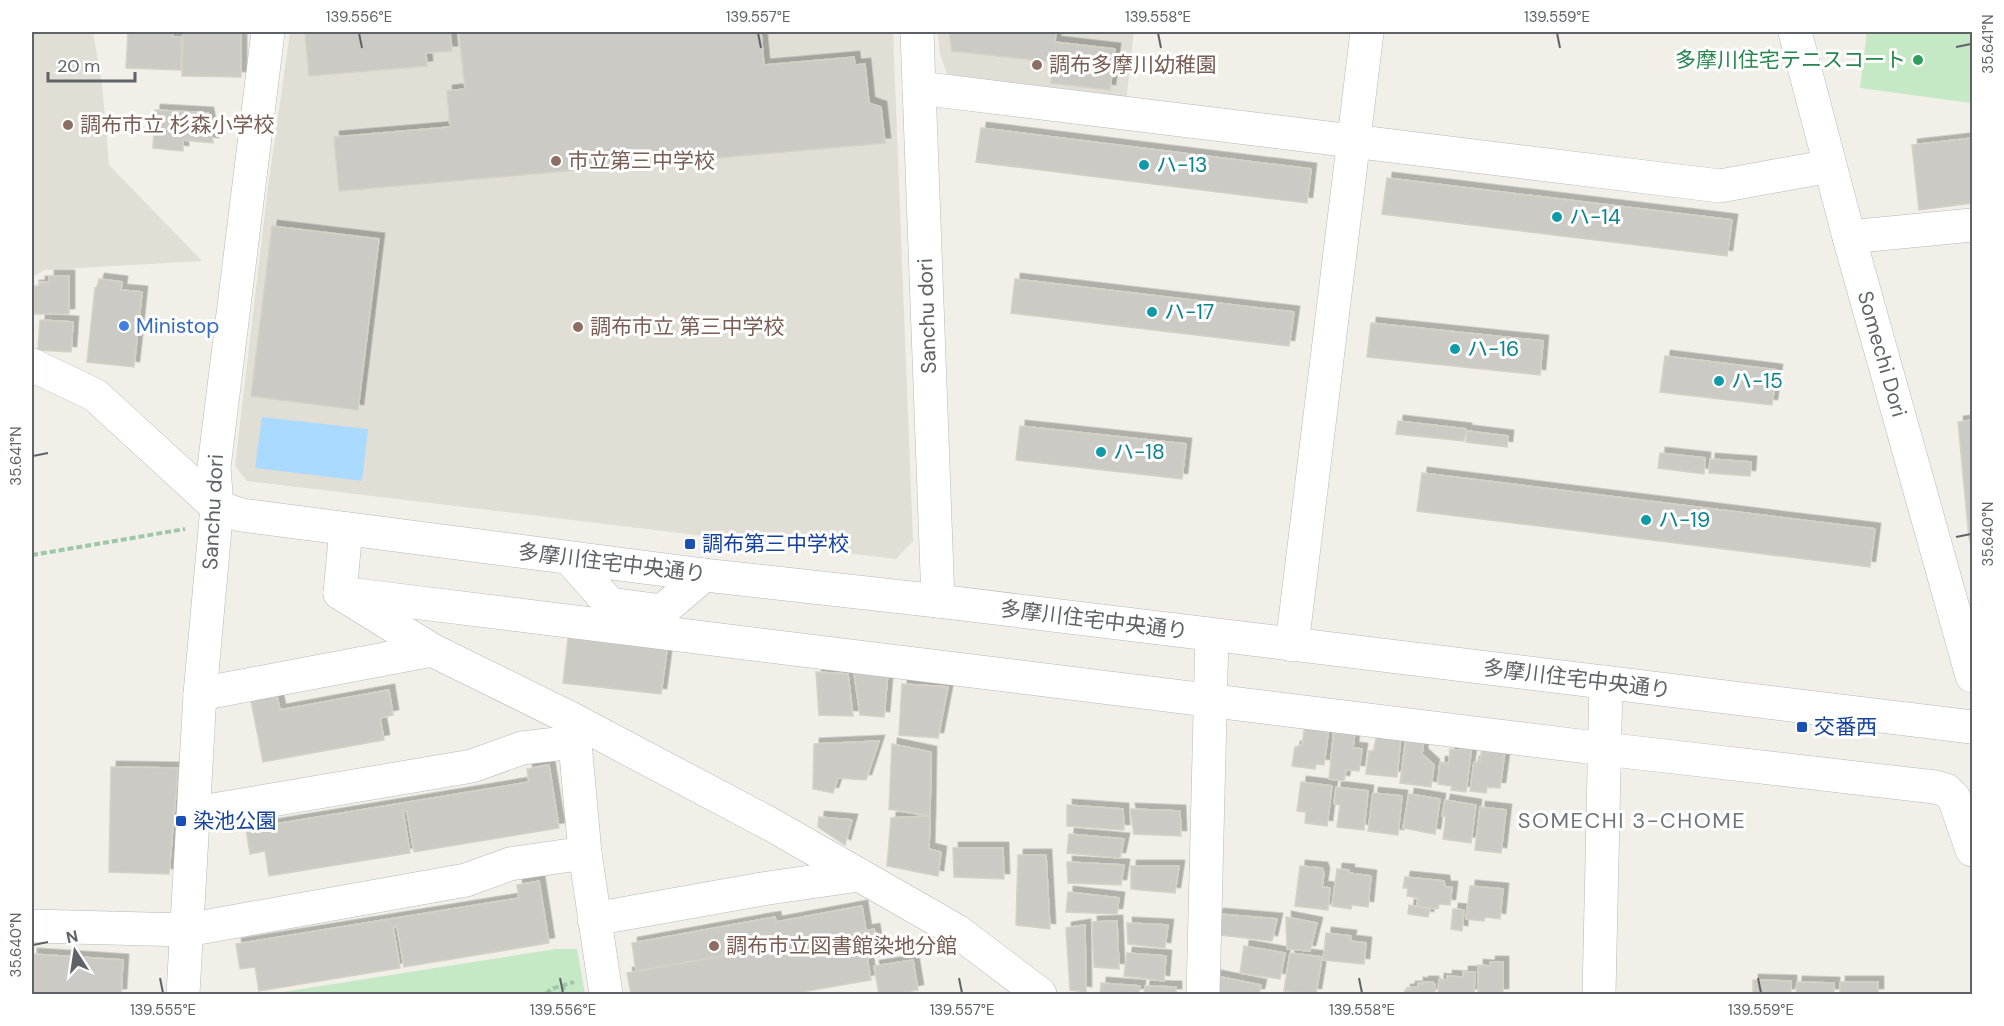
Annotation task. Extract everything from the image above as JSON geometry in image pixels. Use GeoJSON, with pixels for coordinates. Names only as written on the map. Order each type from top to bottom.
{"type":"FeatureCollection","features":[{"type":"Feature","properties":{"kind":"street","name":"Sanchu dori"},"geometry":{"type":"LineString","coordinates":[[183,994],[200,694],[216,516],[214,467],[268,32]]}},
{"type":"Feature","properties":{"kind":"street","name":"Sanchu dori"},"geometry":{"type":"LineString","coordinates":[[917,32],[938,601]]}},
{"type":"Feature","properties":{"kind":"street"},"geometry":{"type":"LineString","coordinates":[[1292,645],[1367,32]]}},
{"type":"Feature","properties":{"kind":"street","name":"Somechi Dori"},"geometry":{"type":"LineString","coordinates":[[1795,32],[1849,237],[1972,676]]}},
{"type":"Feature","properties":{"kind":"street"},"geometry":{"type":"LineString","coordinates":[[919,88],[1720,186],[1830,166]]}},
{"type":"Feature","properties":{"kind":"street"},"geometry":{"type":"LineString","coordinates":[[1849,237],[1972,225]]}},
{"type":"Feature","properties":{"kind":"street"},"geometry":{"type":"LineString","coordinates":[[32,365],[95,395],[216,516]]}},
{"type":"Feature","properties":{"kind":"street","name":"多摩川住宅中央通り"},"geometry":{"type":"LineString","coordinates":[[216,516],[241,515],[704,575],[938,601],[1972,727]]}},
{"type":"Feature","properties":{"kind":"street"},"geometry":{"type":"LineString","coordinates":[[340,593],[346,529]]}},
{"type":"Feature","properties":{"kind":"street"},"geometry":{"type":"LineString","coordinates":[[340,593],[432,650],[573,730],[772,825],[957,931],[1040,994]]}},
{"type":"Feature","properties":{"kind":"street"},"geometry":{"type":"LineString","coordinates":[[340,593],[1946,790],[1954,798],[1972,850]]}},
{"type":"Feature","properties":{"kind":"street"},"geometry":{"type":"LineString","coordinates":[[1203,994],[1212,635]]}},
{"type":"Feature","properties":{"kind":"street"},"geometry":{"type":"LineString","coordinates":[[200,694],[432,650]]}},
{"type":"Feature","properties":{"kind":"street"},"geometry":{"type":"LineString","coordinates":[[1599,994],[1606,682]]}},
{"type":"Feature","properties":{"kind":"street"},"geometry":{"type":"LineString","coordinates":[[195,813],[472,766],[573,730]]}},
{"type":"Feature","properties":{"kind":"street"},"geometry":{"type":"LineString","coordinates":[[573,730],[594,919],[594,985]]}},
{"type":"Feature","properties":{"kind":"street"},"geometry":{"type":"LineString","coordinates":[[32,926],[187,930],[466,880],[510,864],[585,853]]}},
{"type":"Feature","properties":{"kind":"street"},"geometry":{"type":"LineString","coordinates":[[594,919],[762,889],[859,875]]}},
{"type":"Feature","properties":{"kind":"path"},"geometry":{"type":"LineString","coordinates":[[32,555],[216,516]]}},
{"type":"Feature","properties":{"kind":"path"},"geometry":{"type":"LineString","coordinates":[[563,984],[564,994]]}},
{"type":"Feature","properties":{"kind":"path"},"geometry":{"type":"LineString","coordinates":[[546,994],[551,988],[563,984],[594,985]]}},
{"type":"Feature","properties":{"kind":"shaded area","name":"調布市立 杉森小学校"},"geometry":{"type":"Polygon","coordinates":[[[32,32],[93,32],[102,84],[109,165],[202,261],[45,270],[32,277],[32,32]]]}},
{"type":"Feature","properties":{"kind":"shaded area","name":"調布市立 第三中学校"},"geometry":{"type":"Polygon","coordinates":[[[290,32],[893,32],[913,541],[896,559],[247,481],[235,466],[268,187],[290,32]]]}},
{"type":"Feature","properties":{"kind":"shaded area","name":"調布多摩川幼稚園"},"geometry":{"type":"Polygon","coordinates":[[[938,32],[1134,32],[1126,102],[948,77],[940,54],[938,32]]]}},
{"type":"Feature","properties":{"kind":"green space","name":"多摩川住宅テニスコート"},"geometry":{"type":"Polygon","coordinates":[[[1867,32],[1972,32],[1972,103],[1860,88],[1867,32]]]}},
{"type":"Feature","properties":{"kind":"green space"},"geometry":{"type":"Polygon","coordinates":[[[556,949],[577,949],[585,994],[270,994],[556,949]]]}},
{"type":"Feature","properties":{"kind":"water"},"geometry":{"type":"Polygon","coordinates":[[[262,417],[368,429],[362,481],[255,468],[262,417]]]}},
{"type":"Feature","properties":{"kind":"building"},"geometry":{"type":"Polygon","coordinates":[[[128,32],[173,32],[173,37],[181,37],[181,70],[126,68],[128,32]]]}},
{"type":"Feature","properties":{"kind":"building"},"geometry":{"type":"Polygon","coordinates":[[[183,32],[241,32],[241,77],[182,76],[183,32]]]}},
{"type":"Feature","properties":{"kind":"building"},"geometry":{"type":"Polygon","coordinates":[[[305,32],[450,32],[452,51],[426,53],[427,66],[309,76],[305,32]]]}},
{"type":"Feature","properties":{"kind":"building"},"geometry":{"type":"Polygon","coordinates":[[[459,32],[761,32],[764,65],[854,57],[855,65],[865,64],[869,103],[881,107],[885,143],[339,191],[334,137],[450,127],[447,91],[465,89],[459,32]]]}},
{"type":"Feature","properties":{"kind":"building"},"geometry":{"type":"Polygon","coordinates":[[[949,32],[1056,32],[1055,42],[1115,49],[1110,90],[1051,83],[1053,62],[952,51],[949,32]]]}},
{"type":"Feature","properties":{"kind":"building"},"geometry":{"type":"Polygon","coordinates":[[[155,110],[208,113],[213,143],[183,140],[183,151],[153,148],[155,110]]]}},
{"type":"Feature","properties":{"kind":"building","name":"ハ-13"},"geometry":{"type":"Polygon","coordinates":[[[981,128],[1311,169],[1307,203],[976,162],[981,128]]]}},
{"type":"Feature","properties":{"kind":"building"},"geometry":{"type":"Polygon","coordinates":[[[1972,138],[1972,203],[1919,210],[1912,145],[1972,138]]]}},
{"type":"Feature","properties":{"kind":"building","name":"ハ-14"},"geometry":{"type":"Polygon","coordinates":[[[1387,178],[1732,220],[1727,256],[1382,214],[1387,178]]]}},
{"type":"Feature","properties":{"kind":"building"},"geometry":{"type":"Polygon","coordinates":[[[272,226],[379,239],[358,410],[251,396],[272,226]]]}},
{"type":"Feature","properties":{"kind":"building"},"geometry":{"type":"Polygon","coordinates":[[[49,276],[69,276],[69,314],[34,314],[34,286],[40,286],[40,282],[49,282],[49,276]]]}},
{"type":"Feature","properties":{"kind":"building"},"geometry":{"type":"Polygon","coordinates":[[[99,279],[122,282],[121,290],[142,292],[134,367],[87,362],[95,288],[99,279]]]}},
{"type":"Feature","properties":{"kind":"building","name":"ハ-17"},"geometry":{"type":"Polygon","coordinates":[[[1015,279],[1294,312],[1289,346],[1011,313],[1015,279]]]}},
{"type":"Feature","properties":{"kind":"building"},"geometry":{"type":"Polygon","coordinates":[[[40,320],[73,322],[71,352],[38,350],[40,320]]]}},
{"type":"Feature","properties":{"kind":"building","name":"ハ-16"},"geometry":{"type":"Polygon","coordinates":[[[1371,323],[1543,341],[1540,375],[1367,357],[1371,323]]]}},
{"type":"Feature","properties":{"kind":"building","name":"ハ-15"},"geometry":{"type":"Polygon","coordinates":[[[1665,356],[1777,370],[1772,405],[1660,392],[1665,356]]]}},
{"type":"Feature","properties":{"kind":"building"},"geometry":{"type":"Polygon","coordinates":[[[1972,420],[1972,548],[1969,538],[1958,422],[1972,420]]]}},
{"type":"Feature","properties":{"kind":"building"},"geometry":{"type":"Polygon","coordinates":[[[1398,421],[1466,429],[1464,441],[1396,434],[1398,421]]]}},
{"type":"Feature","properties":{"kind":"building","name":"ハ-18"},"geometry":{"type":"Polygon","coordinates":[[[1020,426],[1186,444],[1182,479],[1016,460],[1020,426]]]}},
{"type":"Feature","properties":{"kind":"building"},"geometry":{"type":"Polygon","coordinates":[[[1467,431],[1508,436],[1507,447],[1466,442],[1467,431]]]}},
{"type":"Feature","properties":{"kind":"building"},"geometry":{"type":"Polygon","coordinates":[[[1660,453],[1705,458],[1704,474],[1658,468],[1660,453]]]}},
{"type":"Feature","properties":{"kind":"building"},"geometry":{"type":"Polygon","coordinates":[[[1710,459],[1751,462],[1750,476],[1709,473],[1710,459]]]}},
{"type":"Feature","properties":{"kind":"building","name":"ハ-19"},"geometry":{"type":"Polygon","coordinates":[[[1422,473],[1875,529],[1870,567],[1417,511],[1422,473]]]}},
{"type":"Feature","properties":{"kind":"building"},"geometry":{"type":"Polygon","coordinates":[[[568,638],[667,650],[661,694],[563,683],[568,638]]]}},
{"type":"Feature","properties":{"kind":"building"},"geometry":{"type":"Polygon","coordinates":[[[816,672],[848,674],[853,716],[819,715],[816,672]]]}},
{"type":"Feature","properties":{"kind":"building"},"geometry":{"type":"Polygon","coordinates":[[[888,672],[884,717],[860,715],[854,673],[888,672]]]}},
{"type":"Feature","properties":{"kind":"building"},"geometry":{"type":"Polygon","coordinates":[[[902,684],[948,687],[938,738],[899,735],[902,684]]]}},
{"type":"Feature","properties":{"kind":"building"},"geometry":{"type":"Polygon","coordinates":[[[389,690],[393,715],[380,718],[384,740],[263,762],[251,701],[277,696],[280,710],[389,690]]]}},
{"type":"Feature","properties":{"kind":"building"},"geometry":{"type":"Polygon","coordinates":[[[1305,724],[1329,727],[1324,765],[1316,764],[1315,769],[1292,766],[1295,747],[1302,745],[1305,724]]]}},
{"type":"Feature","properties":{"kind":"building"},"geometry":{"type":"Polygon","coordinates":[[[1334,729],[1355,731],[1353,748],[1362,749],[1359,771],[1346,770],[1344,781],[1329,779],[1334,729]]]}},
{"type":"Feature","properties":{"kind":"building"},"geometry":{"type":"Polygon","coordinates":[[[1377,732],[1401,735],[1397,777],[1366,774],[1369,751],[1374,751],[1377,732]]]}},
{"type":"Feature","properties":{"kind":"building"},"geometry":{"type":"Polygon","coordinates":[[[1406,737],[1424,739],[1422,754],[1434,765],[1431,787],[1400,783],[1406,737]]]}},
{"type":"Feature","properties":{"kind":"building"},"geometry":{"type":"Polygon","coordinates":[[[879,741],[866,780],[838,778],[833,793],[813,789],[814,744],[879,741]]]}},
{"type":"Feature","properties":{"kind":"building"},"geometry":{"type":"Polygon","coordinates":[[[892,744],[931,752],[930,816],[889,809],[892,744]]]}},
{"type":"Feature","properties":{"kind":"building"},"geometry":{"type":"Polygon","coordinates":[[[1461,744],[1472,745],[1466,792],[1451,790],[1452,786],[1438,784],[1440,762],[1449,763],[1450,749],[1460,751],[1461,744]]]}},
{"type":"Feature","properties":{"kind":"building"},"geometry":{"type":"Polygon","coordinates":[[[1482,749],[1505,751],[1500,788],[1487,787],[1486,793],[1470,791],[1474,762],[1480,762],[1482,749]]]}},
{"type":"Feature","properties":{"kind":"building"},"geometry":{"type":"Polygon","coordinates":[[[549,765],[559,828],[414,852],[407,811],[403,811],[410,853],[269,876],[265,851],[250,854],[246,829],[529,782],[527,769],[549,765]]]}},
{"type":"Feature","properties":{"kind":"building"},"geometry":{"type":"Polygon","coordinates":[[[111,767],[178,768],[169,874],[109,872],[111,767]]]}},
{"type":"Feature","properties":{"kind":"building"},"geometry":{"type":"Polygon","coordinates":[[[1301,782],[1332,786],[1327,826],[1305,823],[1306,812],[1297,811],[1301,782]]]}},
{"type":"Feature","properties":{"kind":"building"},"geometry":{"type":"Polygon","coordinates":[[[1336,787],[1368,791],[1364,830],[1337,827],[1340,805],[1334,804],[1336,787]]]}},
{"type":"Feature","properties":{"kind":"building"},"geometry":{"type":"Polygon","coordinates":[[[1373,793],[1402,796],[1398,835],[1368,831],[1373,793]]]}},
{"type":"Feature","properties":{"kind":"building"},"geometry":{"type":"Polygon","coordinates":[[[1409,794],[1440,799],[1435,834],[1403,828],[1409,794]]]}},
{"type":"Feature","properties":{"kind":"building"},"geometry":{"type":"Polygon","coordinates":[[[1445,800],[1476,805],[1471,843],[1443,839],[1446,816],[1442,816],[1445,800]]]}},
{"type":"Feature","properties":{"kind":"building"},"geometry":{"type":"Polygon","coordinates":[[[1067,805],[1123,809],[1124,830],[1067,826],[1067,805]]]}},
{"type":"Feature","properties":{"kind":"building"},"geometry":{"type":"Polygon","coordinates":[[[1480,807],[1506,810],[1501,853],[1475,850],[1480,807]]]}},
{"type":"Feature","properties":{"kind":"building"},"geometry":{"type":"Polygon","coordinates":[[[1130,809],[1180,811],[1181,836],[1134,834],[1130,809]]]}},
{"type":"Feature","properties":{"kind":"building"},"geometry":{"type":"Polygon","coordinates":[[[930,816],[929,849],[941,852],[938,876],[887,866],[891,818],[930,816]]]}},
{"type":"Feature","properties":{"kind":"building"},"geometry":{"type":"Polygon","coordinates":[[[819,817],[852,820],[845,845],[818,827],[819,817]]]}},
{"type":"Feature","properties":{"kind":"building"},"geometry":{"type":"Polygon","coordinates":[[[1069,834],[1124,839],[1120,858],[1067,853],[1069,834]]]}},
{"type":"Feature","properties":{"kind":"building"},"geometry":{"type":"Polygon","coordinates":[[[953,848],[1003,848],[1004,879],[954,877],[953,848]]]}},
{"type":"Feature","properties":{"kind":"building"},"geometry":{"type":"Polygon","coordinates":[[[1018,855],[1046,855],[1050,929],[1016,925],[1018,855]]]}},
{"type":"Feature","properties":{"kind":"building"},"geometry":{"type":"Polygon","coordinates":[[[1067,862],[1124,865],[1121,885],[1068,883],[1067,862]]]}},
{"type":"Feature","properties":{"kind":"building"},"geometry":{"type":"Polygon","coordinates":[[[1131,866],[1179,866],[1175,893],[1131,889],[1131,866]]]}},
{"type":"Feature","properties":{"kind":"building"},"geometry":{"type":"Polygon","coordinates":[[[1300,866],[1322,868],[1324,873],[1322,887],[1330,888],[1328,910],[1295,906],[1300,866]]]}},
{"type":"Feature","properties":{"kind":"building"},"geometry":{"type":"Polygon","coordinates":[[[1337,869],[1371,876],[1368,907],[1352,905],[1351,909],[1332,906],[1337,869]]]}},
{"type":"Feature","properties":{"kind":"building"},"geometry":{"type":"Polygon","coordinates":[[[1405,877],[1444,881],[1445,887],[1452,887],[1450,905],[1439,904],[1438,909],[1417,906],[1418,898],[1407,896],[1408,888],[1403,888],[1405,877]]]}},
{"type":"Feature","properties":{"kind":"building"},"geometry":{"type":"Polygon","coordinates":[[[539,881],[549,943],[404,967],[397,926],[393,927],[400,968],[259,991],[255,967],[240,969],[236,944],[519,898],[517,885],[539,881]]]}},
{"type":"Feature","properties":{"kind":"building"},"geometry":{"type":"Polygon","coordinates":[[[1470,886],[1503,889],[1500,919],[1485,917],[1484,921],[1466,919],[1470,886]]]}},
{"type":"Feature","properties":{"kind":"building"},"geometry":{"type":"Polygon","coordinates":[[[1068,892],[1119,898],[1117,914],[1066,912],[1068,892]]]}},
{"type":"Feature","properties":{"kind":"building"},"geometry":{"type":"Polygon","coordinates":[[[1409,905],[1430,909],[1428,917],[1408,914],[1409,905]]]}},
{"type":"Feature","properties":{"kind":"building"},"geometry":{"type":"Polygon","coordinates":[[[862,906],[866,931],[636,971],[632,943],[775,917],[776,922],[862,906]]]}},
{"type":"Feature","properties":{"kind":"building"},"geometry":{"type":"Polygon","coordinates":[[[1453,909],[1464,910],[1462,931],[1451,929],[1453,909]]]}},
{"type":"Feature","properties":{"kind":"building"},"geometry":{"type":"Polygon","coordinates":[[[1218,914],[1277,919],[1272,941],[1212,934],[1218,914]]]}},
{"type":"Feature","properties":{"kind":"building"},"geometry":{"type":"Polygon","coordinates":[[[1286,917],[1317,923],[1310,951],[1287,949],[1286,917]]]}},
{"type":"Feature","properties":{"kind":"building"},"geometry":{"type":"Polygon","coordinates":[[[1117,921],[1119,969],[1094,967],[1092,922],[1117,921]]]}},
{"type":"Feature","properties":{"kind":"building"},"geometry":{"type":"Polygon","coordinates":[[[1127,923],[1168,925],[1165,948],[1128,944],[1127,923]]]}},
{"type":"Feature","properties":{"kind":"building"},"geometry":{"type":"Polygon","coordinates":[[[1085,925],[1086,992],[1070,990],[1066,928],[1085,925]]]}},
{"type":"Feature","properties":{"kind":"building"},"geometry":{"type":"Polygon","coordinates":[[[874,929],[879,956],[867,958],[871,980],[790,994],[631,994],[627,973],[874,929]]]}},
{"type":"Feature","properties":{"kind":"building"},"geometry":{"type":"Polygon","coordinates":[[[1326,933],[1351,936],[1350,941],[1366,943],[1364,964],[1323,960],[1326,933]]]}},
{"type":"Feature","properties":{"kind":"building"},"geometry":{"type":"Polygon","coordinates":[[[1244,946],[1285,953],[1280,979],[1240,973],[1244,946]]]}},
{"type":"Feature","properties":{"kind":"building"},"geometry":{"type":"Polygon","coordinates":[[[1127,953],[1166,956],[1164,981],[1124,976],[1127,953]]]}},
{"type":"Feature","properties":{"kind":"building"},"geometry":{"type":"Polygon","coordinates":[[[1290,953],[1322,957],[1316,994],[1284,991],[1290,953]]]}},
{"type":"Feature","properties":{"kind":"building"},"geometry":{"type":"Polygon","coordinates":[[[32,954],[123,960],[121,994],[32,994],[32,954]]]}},
{"type":"Feature","properties":{"kind":"building"},"geometry":{"type":"Polygon","coordinates":[[[913,960],[918,990],[879,994],[874,966],[913,960]]]}},
{"type":"Feature","properties":{"kind":"building"},"geometry":{"type":"Polygon","coordinates":[[[1490,962],[1503,962],[1503,994],[1478,994],[1478,965],[1490,966],[1490,962]]]}},
{"type":"Feature","properties":{"kind":"building"},"geometry":{"type":"Polygon","coordinates":[[[1463,972],[1475,972],[1474,994],[1438,994],[1439,979],[1447,980],[1447,976],[1463,977],[1463,972]]]}},
{"type":"Feature","properties":{"kind":"building"},"geometry":{"type":"Polygon","coordinates":[[[1216,976],[1261,985],[1259,994],[1213,994],[1216,976]]]}},
{"type":"Feature","properties":{"kind":"building"},"geometry":{"type":"Polygon","coordinates":[[[1753,980],[1791,981],[1791,994],[1753,994],[1753,980]]]}},
{"type":"Feature","properties":{"kind":"building"},"geometry":{"type":"Polygon","coordinates":[[[1433,982],[1435,984],[1435,994],[1405,994],[1405,990],[1410,990],[1410,987],[1418,987],[1418,983],[1433,982]]]}},
{"type":"Feature","properties":{"kind":"building"},"geometry":{"type":"Polygon","coordinates":[[[1797,982],[1834,983],[1834,994],[1796,994],[1797,982]]]}},
{"type":"Feature","properties":{"kind":"building"},"geometry":{"type":"Polygon","coordinates":[[[1840,982],[1878,982],[1878,994],[1840,994],[1840,982]]]}},
{"type":"Feature","properties":{"kind":"building"},"geometry":{"type":"Polygon","coordinates":[[[1101,983],[1140,986],[1139,994],[1100,994],[1101,983]]]}},
{"type":"Feature","properties":{"kind":"building"},"geometry":{"type":"Polygon","coordinates":[[[1145,986],[1176,987],[1176,994],[1144,994],[1145,986]]]}},
{"type":"Feature","properties":{"kind":"place","name":"多摩川住宅テニスコート"},"geometry":{"type":"Point","coordinates":[1918,60]}},
{"type":"Feature","properties":{"kind":"place","name":"調布多摩川幼稚園"},"geometry":{"type":"Point","coordinates":[1037,65]}},
{"type":"Feature","properties":{"kind":"place","name":"調布市立 杉森小学校"},"geometry":{"type":"Point","coordinates":[68,125]}},
{"type":"Feature","properties":{"kind":"place","name":"市立第三中学校"},"geometry":{"type":"Point","coordinates":[556,161]}},
{"type":"Feature","properties":{"kind":"place","name":"ハ-13"},"geometry":{"type":"Point","coordinates":[1144,165]}},
{"type":"Feature","properties":{"kind":"place","name":"ハ-14"},"geometry":{"type":"Point","coordinates":[1557,217]}},
{"type":"Feature","properties":{"kind":"place","name":"ハ-17"},"geometry":{"type":"Point","coordinates":[1152,312]}},
{"type":"Feature","properties":{"kind":"place","name":"Ministop"},"geometry":{"type":"Point","coordinates":[124,326]}},
{"type":"Feature","properties":{"kind":"place","name":"調布市立 第三中学校"},"geometry":{"type":"Point","coordinates":[578,327]}},
{"type":"Feature","properties":{"kind":"place","name":"ハ-16"},"geometry":{"type":"Point","coordinates":[1455,349]}},
{"type":"Feature","properties":{"kind":"place","name":"ハ-15"},"geometry":{"type":"Point","coordinates":[1719,381]}},
{"type":"Feature","properties":{"kind":"place","name":"ハ-18"},"geometry":{"type":"Point","coordinates":[1101,452]}},
{"type":"Feature","properties":{"kind":"place","name":"ハ-19"},"geometry":{"type":"Point","coordinates":[1646,520]}},
{"type":"Feature","properties":{"kind":"place","name":"調布第三中学校"},"geometry":{"type":"Point","coordinates":[690,544]}},
{"type":"Feature","properties":{"kind":"place","name":"交番西"},"geometry":{"type":"Point","coordinates":[1802,727]}},
{"type":"Feature","properties":{"kind":"place","name":"染池公園"},"geometry":{"type":"Point","coordinates":[181,821]}},
{"type":"Feature","properties":{"kind":"place","name":"調布市立図書館染地分館"},"geometry":{"type":"Point","coordinates":[714,946]}},
{"type":"Feature","properties":{"kind":"district","name":"SOMECHI 3-CHOME"},"geometry":{"type":"Point","coordinates":[1632,820]}}]}
